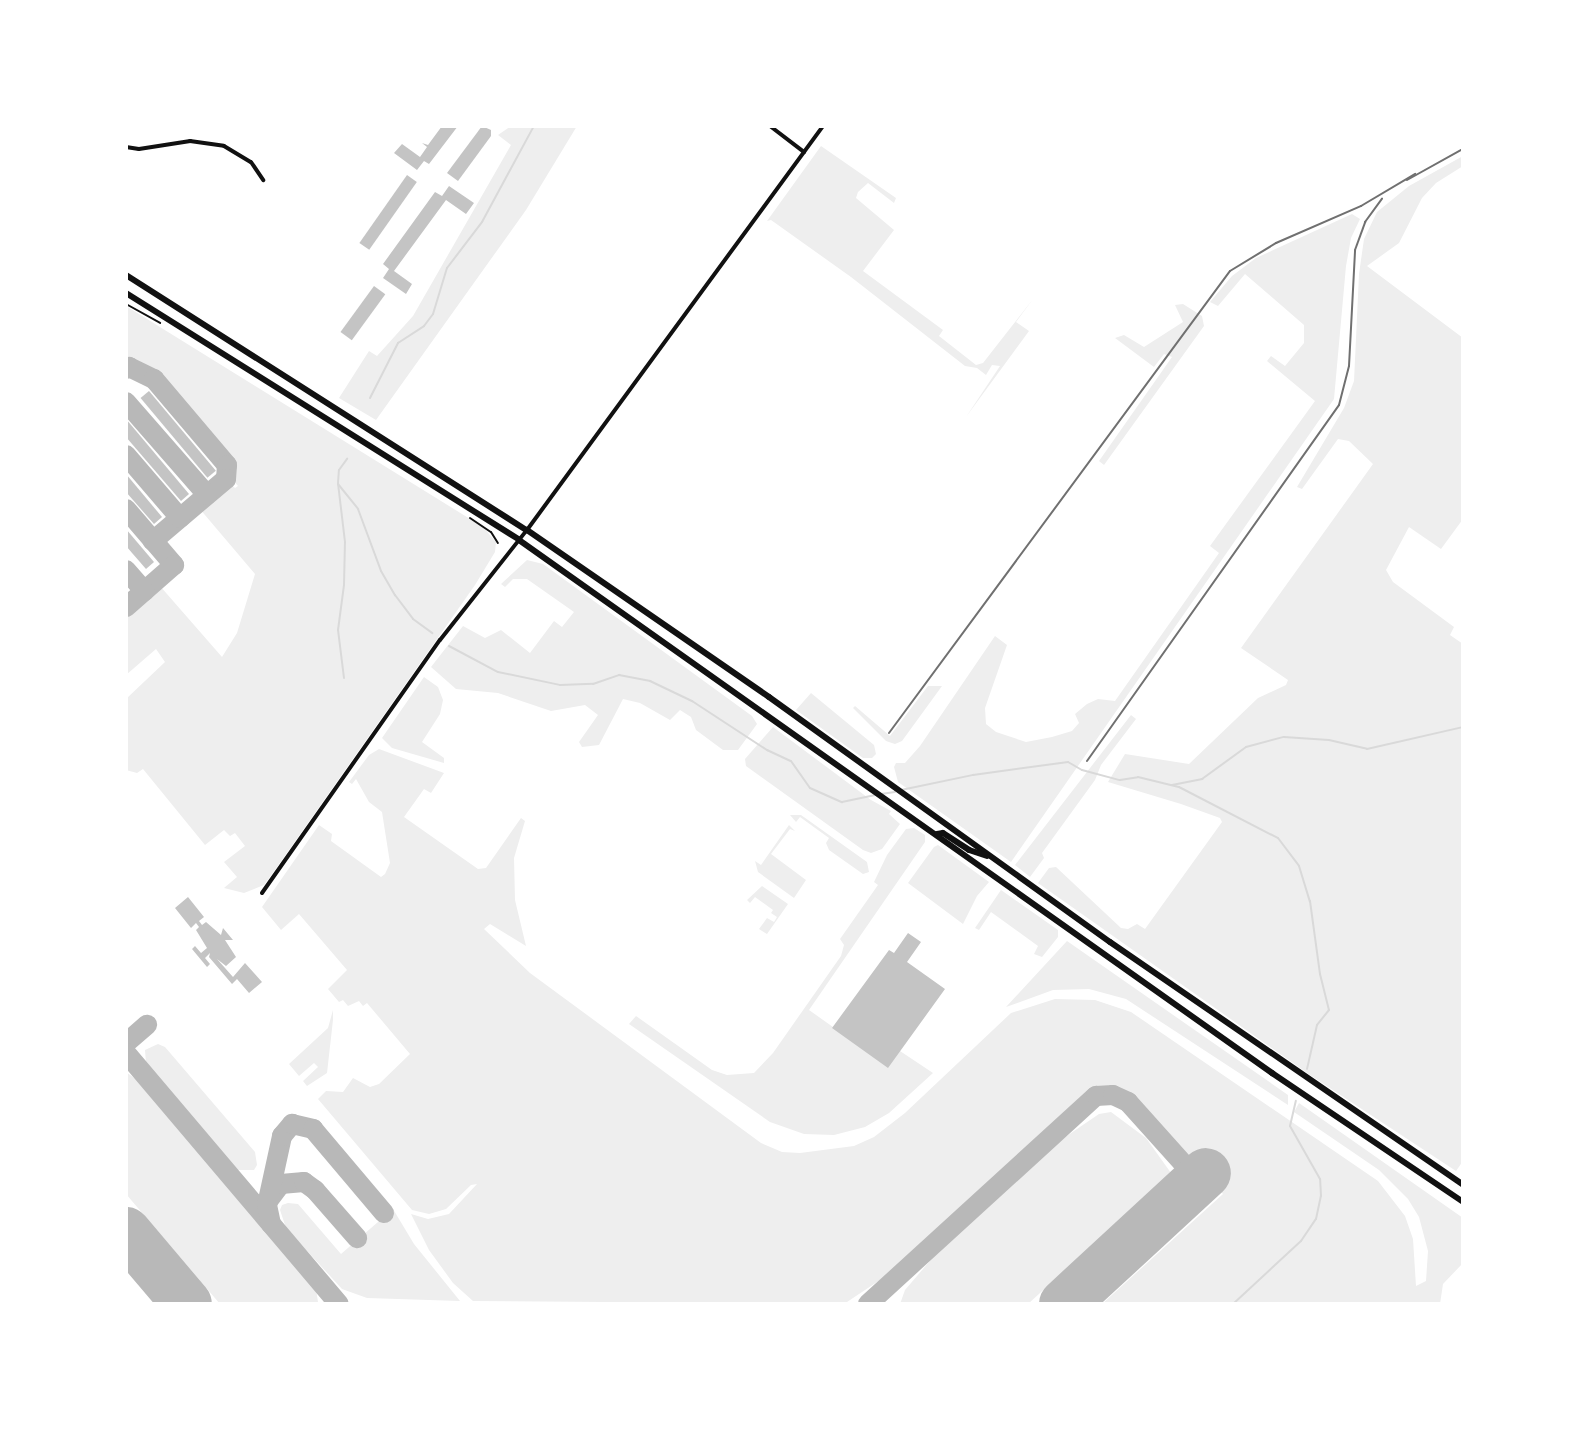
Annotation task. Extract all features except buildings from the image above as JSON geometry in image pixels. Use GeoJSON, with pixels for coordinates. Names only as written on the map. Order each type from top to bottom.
{"type":"FeatureCollection","features":[{"type":"Feature","properties":{"kind":"main road"},"geometry":{"type":"LineString","coordinates":[[126,275],[527,530],[1463,1185]]}},
{"type":"Feature","properties":{"kind":"main road"},"geometry":{"type":"LineString","coordinates":[[143,303],[151,290]]}},
{"type":"Feature","properties":{"kind":"main road"},"geometry":{"type":"LineString","coordinates":[[126,293],[519,540],[1272,1073],[1463,1202]]}},
{"type":"Feature","properties":{"kind":"main road"},"geometry":{"type":"LineString","coordinates":[[378,449],[385,438]]}},
{"type":"Feature","properties":{"kind":"main road"},"geometry":{"type":"LineString","coordinates":[[709,673],[717,661]]}},
{"type":"Feature","properties":{"kind":"main road"},"geometry":{"type":"LineString","coordinates":[[937,834],[943,833],[969,850],[992,857]]}},
{"type":"Feature","properties":{"kind":"street"},"geometry":{"type":"LineString","coordinates":[[770,126],[804,152]]}},
{"type":"Feature","properties":{"kind":"street"},"geometry":{"type":"LineString","coordinates":[[262,893],[440,640],[527,530],[823,126]]}},
{"type":"Feature","properties":{"kind":"street"},"geometry":{"type":"LineString","coordinates":[[126,147],[139,149],[190,141],[224,146],[251,162],[263,180]]}},
{"type":"Feature","properties":{"kind":"path"},"geometry":{"type":"LineString","coordinates":[[126,304],[160,323]]}},
{"type":"Feature","properties":{"kind":"shaded area"},"geometry":{"type":"Polygon","coordinates":[[[511,126],[577,126],[526,210],[376,420],[339,398],[369,351],[377,356],[413,316],[511,145],[498,135],[511,126]]]}},
{"type":"Feature","properties":{"kind":"shaded area"},"geometry":{"type":"Polygon","coordinates":[[[821,146],[896,198],[894,203],[868,183],[858,192],[856,198],[894,230],[863,271],[943,330],[939,336],[976,365],[983,363],[1033,299],[1016,322],[1029,331],[966,417],[1000,366],[992,365],[986,375],[977,368],[965,366],[851,277],[771,220],[767,221],[821,146]]]}},
{"type":"Feature","properties":{"kind":"shaded area"},"geometry":{"type":"Polygon","coordinates":[[[1463,156],[1463,166],[1436,183],[1422,198],[1399,243],[1367,266],[1463,338],[1463,519],[1441,549],[1409,527],[1386,570],[1393,582],[1454,627],[1450,635],[1463,644],[1463,1161],[1456,1171],[1310,1075],[1038,883],[1049,868],[1056,867],[1121,928],[1128,929],[1137,924],[1145,929],[1222,822],[1220,818],[1181,804],[1108,782],[1125,754],[1189,764],[1258,698],[1286,685],[1288,680],[1241,648],[1373,464],[1349,441],[1338,439],[1302,489],[1297,487],[1344,408],[1354,381],[1359,274],[1364,239],[1377,212],[1409,186],[1463,156]]]}},
{"type":"Feature","properties":{"kind":"shaded area"},"geometry":{"type":"Polygon","coordinates":[[[1352,214],[1360,219],[1351,238],[1346,266],[1334,399],[1011,862],[898,782],[894,767],[896,763],[905,763],[920,746],[995,636],[1007,645],[985,708],[986,724],[996,732],[1026,742],[1052,737],[1072,731],[1079,723],[1075,714],[1087,704],[1098,699],[1115,701],[1219,553],[1210,546],[1315,401],[1267,361],[1271,356],[1285,366],[1304,343],[1304,325],[1245,274],[1218,306],[1210,302],[1232,276],[1256,258],[1352,214]]]}},
{"type":"Feature","properties":{"kind":"shaded area"},"geometry":{"type":"Polygon","coordinates":[[[1183,304],[1202,316],[1204,326],[1104,465],[1099,461],[1172,357],[1164,354],[1154,367],[1115,338],[1124,335],[1144,347],[1183,322],[1175,305],[1183,304]]]}},
{"type":"Feature","properties":{"kind":"shaded area"},"geometry":{"type":"Polygon","coordinates":[[[126,306],[483,527],[496,542],[495,552],[475,585],[277,867],[264,885],[244,893],[224,888],[237,877],[224,862],[245,846],[235,833],[230,836],[224,830],[205,845],[143,769],[137,773],[126,770],[126,699],[165,662],[156,649],[126,675],[126,614],[160,586],[222,657],[237,633],[255,574],[199,508],[229,482],[235,488],[238,486],[231,478],[231,463],[170,390],[156,377],[126,360],[126,306]]]}},
{"type":"Feature","properties":{"kind":"shaded area"},"geometry":{"type":"Polygon","coordinates":[[[527,560],[543,564],[752,716],[757,724],[738,750],[723,750],[696,730],[691,717],[680,710],[670,720],[640,703],[623,699],[599,745],[582,747],[579,742],[598,715],[585,705],[551,711],[498,693],[456,689],[431,667],[463,626],[485,638],[501,630],[530,653],[554,621],[562,627],[574,612],[527,579],[513,579],[505,587],[501,584],[527,560]]]}},
{"type":"Feature","properties":{"kind":"shaded area"},"geometry":{"type":"Polygon","coordinates":[[[424,677],[438,687],[443,700],[440,714],[422,742],[444,758],[444,763],[392,748],[382,738],[424,677]]]}},
{"type":"Feature","properties":{"kind":"shaded area"},"geometry":{"type":"Polygon","coordinates":[[[928,686],[942,686],[902,741],[895,744],[886,741],[853,708],[855,706],[890,736],[928,686]]]}},
{"type":"Feature","properties":{"kind":"shaded area"},"geometry":{"type":"Polygon","coordinates":[[[811,693],[874,745],[876,754],[872,758],[863,758],[796,710],[811,693]]]}},
{"type":"Feature","properties":{"kind":"shaded area"},"geometry":{"type":"Polygon","coordinates":[[[1131,715],[1136,719],[1101,765],[1095,780],[1042,853],[1044,858],[1030,877],[1015,865],[1131,715]]]}},
{"type":"Feature","properties":{"kind":"shaded area"},"geometry":{"type":"Polygon","coordinates":[[[773,727],[871,800],[891,811],[889,814],[900,824],[882,849],[871,853],[863,850],[746,766],[745,759],[773,727]]]}},
{"type":"Feature","properties":{"kind":"shaded area"},"geometry":{"type":"Polygon","coordinates":[[[379,749],[444,773],[431,793],[424,789],[404,817],[478,869],[486,868],[521,818],[525,821],[514,858],[515,900],[526,946],[490,924],[484,929],[530,973],[761,1143],[782,1152],[800,1153],[854,1146],[874,1137],[905,1113],[1011,1013],[1055,999],[1095,1000],[1131,1012],[1378,1181],[1405,1216],[1413,1239],[1416,1286],[1426,1281],[1428,1251],[1419,1217],[1408,1199],[1379,1170],[1294,1112],[1299,1103],[1463,1218],[1463,1263],[1443,1284],[1440,1304],[1102,1304],[1223,1194],[1139,1102],[1129,1094],[1109,1088],[1088,1092],[1079,1099],[889,1274],[844,1304],[473,1301],[453,1283],[429,1250],[411,1214],[428,1219],[449,1214],[477,1184],[471,1185],[446,1209],[429,1214],[412,1210],[318,1099],[326,1091],[343,1092],[353,1078],[370,1087],[379,1084],[410,1054],[367,1003],[363,1006],[359,1001],[348,1006],[343,1000],[339,1002],[328,989],[347,970],[299,914],[281,930],[262,907],[319,825],[332,834],[331,841],[381,877],[385,874],[390,863],[382,812],[369,802],[356,779],[352,784],[349,782],[369,755],[379,749]]]}},
{"type":"Feature","properties":{"kind":"shaded area"},"geometry":{"type":"Polygon","coordinates":[[[790,815],[801,815],[867,862],[869,872],[863,874],[829,850],[826,843],[829,838],[800,817],[796,822],[790,815]]]}},
{"type":"Feature","properties":{"kind":"shaded area"},"geometry":{"type":"Polygon","coordinates":[[[789,825],[795,831],[790,829],[771,854],[806,880],[794,898],[758,872],[755,861],[761,865],[789,825]]]}},
{"type":"Feature","properties":{"kind":"shaded area"},"geometry":{"type":"Polygon","coordinates":[[[914,828],[925,835],[925,842],[809,1010],[833,1027],[900,1051],[933,1073],[889,1113],[865,1127],[834,1135],[804,1134],[770,1122],[629,1024],[636,1016],[712,1070],[727,1075],[754,1073],[773,1053],[841,956],[844,945],[840,939],[878,885],[874,882],[887,855],[906,829],[914,828]]]}},
{"type":"Feature","properties":{"kind":"shaded area"},"geometry":{"type":"Polygon","coordinates":[[[938,845],[989,882],[977,896],[963,924],[908,883],[938,845]]]}},
{"type":"Feature","properties":{"kind":"shaded area"},"geometry":{"type":"Polygon","coordinates":[[[762,886],[788,904],[767,934],[759,929],[767,918],[774,922],[777,917],[771,913],[773,910],[755,897],[750,903],[747,900],[762,886]]]}},
{"type":"Feature","properties":{"kind":"shaded area"},"geometry":{"type":"Polygon","coordinates":[[[1001,890],[1058,930],[1058,937],[1042,957],[1034,954],[1038,946],[991,912],[979,930],[975,928],[1001,890]]]}},
{"type":"Feature","properties":{"kind":"shaded area"},"geometry":{"type":"Polygon","coordinates":[[[1067,941],[1288,1095],[1288,1105],[1126,999],[1089,989],[1053,990],[1006,1007],[1067,941]]]}},
{"type":"Feature","properties":{"kind":"shaded area"},"geometry":{"type":"Polygon","coordinates":[[[333,1010],[327,1073],[307,1086],[303,1081],[318,1067],[314,1063],[299,1076],[289,1064],[328,1028],[333,1010]]]}},
{"type":"Feature","properties":{"kind":"shaded area"},"geometry":{"type":"Polygon","coordinates":[[[158,1044],[165,1047],[255,1152],[257,1165],[254,1170],[237,1170],[146,1063],[145,1050],[158,1044]]]}},
{"type":"Feature","properties":{"kind":"shaded area"},"geometry":{"type":"Polygon","coordinates":[[[126,1072],[141,1083],[316,1289],[318,1302],[322,1304],[220,1304],[126,1194],[126,1072]]]}},
{"type":"Feature","properties":{"kind":"shaded area"},"geometry":{"type":"Polygon","coordinates":[[[1111,1112],[1146,1138],[1171,1173],[1028,1304],[900,1304],[905,1290],[935,1255],[1055,1144],[1099,1114],[1111,1112]]]}},
{"type":"Feature","properties":{"kind":"shaded area"},"geometry":{"type":"Polygon","coordinates":[[[298,1204],[341,1254],[393,1209],[414,1244],[460,1301],[367,1298],[342,1289],[286,1228],[280,1210],[282,1205],[298,1204]]]}},
{"type":"Feature","properties":{"kind":"waterway"},"geometry":{"type":"LineString","coordinates":[[370,398],[398,343],[424,326],[433,314],[447,268],[482,222],[534,126]]}},
{"type":"Feature","properties":{"kind":"waterway"},"geometry":{"type":"LineString","coordinates":[[344,678],[338,630],[344,585],[345,542],[338,483],[339,470],[347,459]]}},
{"type":"Feature","properties":{"kind":"waterway"},"geometry":{"type":"LineString","coordinates":[[338,484],[358,509],[381,571],[395,595],[413,619],[432,633]]}},
{"type":"Feature","properties":{"kind":"waterway"},"geometry":{"type":"LineString","coordinates":[[449,646],[498,672],[560,685],[593,684],[619,675],[650,681],[692,701],[767,750],[791,761],[810,788],[842,802],[875,795]]}},
{"type":"Feature","properties":{"kind":"waterway"},"geometry":{"type":"LineString","coordinates":[[1172,785],[1202,779],[1246,747],[1284,737],[1329,740],[1367,749],[1463,727]]}},
{"type":"Feature","properties":{"kind":"waterway"},"geometry":{"type":"LineString","coordinates":[[901,790],[973,775],[1068,762],[1082,770],[1120,780],[1138,777],[1179,787],[1278,838],[1299,866],[1310,901],[1320,974],[1329,1010],[1317,1025],[1307,1069]]}},
{"type":"Feature","properties":{"kind":"waterway"},"geometry":{"type":"LineString","coordinates":[[881,794],[895,792]]}},
{"type":"Feature","properties":{"kind":"waterway"},"geometry":{"type":"LineString","coordinates":[[1233,1304],[1301,1241],[1316,1219],[1321,1196],[1320,1179],[1290,1126],[1296,1101]]}},
{"type":"Feature","properties":{"kind":"taxiway"},"geometry":{"type":"LineString","coordinates":[[126,369],[129,367],[154,379],[227,465],[226,479],[153,541]]}},
{"type":"Feature","properties":{"kind":"taxiway"},"geometry":{"type":"LineString","coordinates":[[126,402],[207,495]]}},
{"type":"Feature","properties":{"kind":"taxiway"},"geometry":{"type":"LineString","coordinates":[[126,455],[180,518]]}},
{"type":"Feature","properties":{"kind":"taxiway"},"geometry":{"type":"LineString","coordinates":[[126,509],[174,565],[126,607]]}},
{"type":"Feature","properties":{"kind":"taxiway"},"geometry":{"type":"LineString","coordinates":[[126,570],[144,591]]}},
{"type":"Feature","properties":{"kind":"taxiway"},"geometry":{"type":"LineString","coordinates":[[126,1043],[147,1025]]}},
{"type":"Feature","properties":{"kind":"taxiway"},"geometry":{"type":"LineString","coordinates":[[126,1053],[339,1304]]}},
{"type":"Feature","properties":{"kind":"taxiway"},"geometry":{"type":"LineString","coordinates":[[868,1304],[1096,1096],[1113,1095],[1128,1102],[1198,1180]]}},
{"type":"Feature","properties":{"kind":"taxiway"},"geometry":{"type":"LineString","coordinates":[[271,1224],[267,1205],[282,1136],[292,1124],[313,1129],[384,1213]]}},
{"type":"Feature","properties":{"kind":"taxiway"},"geometry":{"type":"LineString","coordinates":[[268,1201],[281,1184],[304,1182],[315,1190],[357,1238]]}},
{"type":"Feature","properties":{"kind":"runway"},"geometry":{"type":"LineString","coordinates":[[1064,1304],[1206,1173]]}},
{"type":"Feature","properties":{"kind":"runway"},"geometry":{"type":"LineString","coordinates":[[126,1232],[187,1304]]}},
{"type":"Feature","properties":{"kind":"railway"},"geometry":{"type":"LineString","coordinates":[[1407,180],[1463,149]]}},
{"type":"Feature","properties":{"kind":"railway"},"geometry":{"type":"LineString","coordinates":[[889,733],[1230,271],[1276,243],[1361,206],[1415,174]]}},
{"type":"Feature","properties":{"kind":"railway"},"geometry":{"type":"LineString","coordinates":[[1087,761],[1339,405],[1349,366],[1355,250],[1365,222],[1382,199]]}}]}
